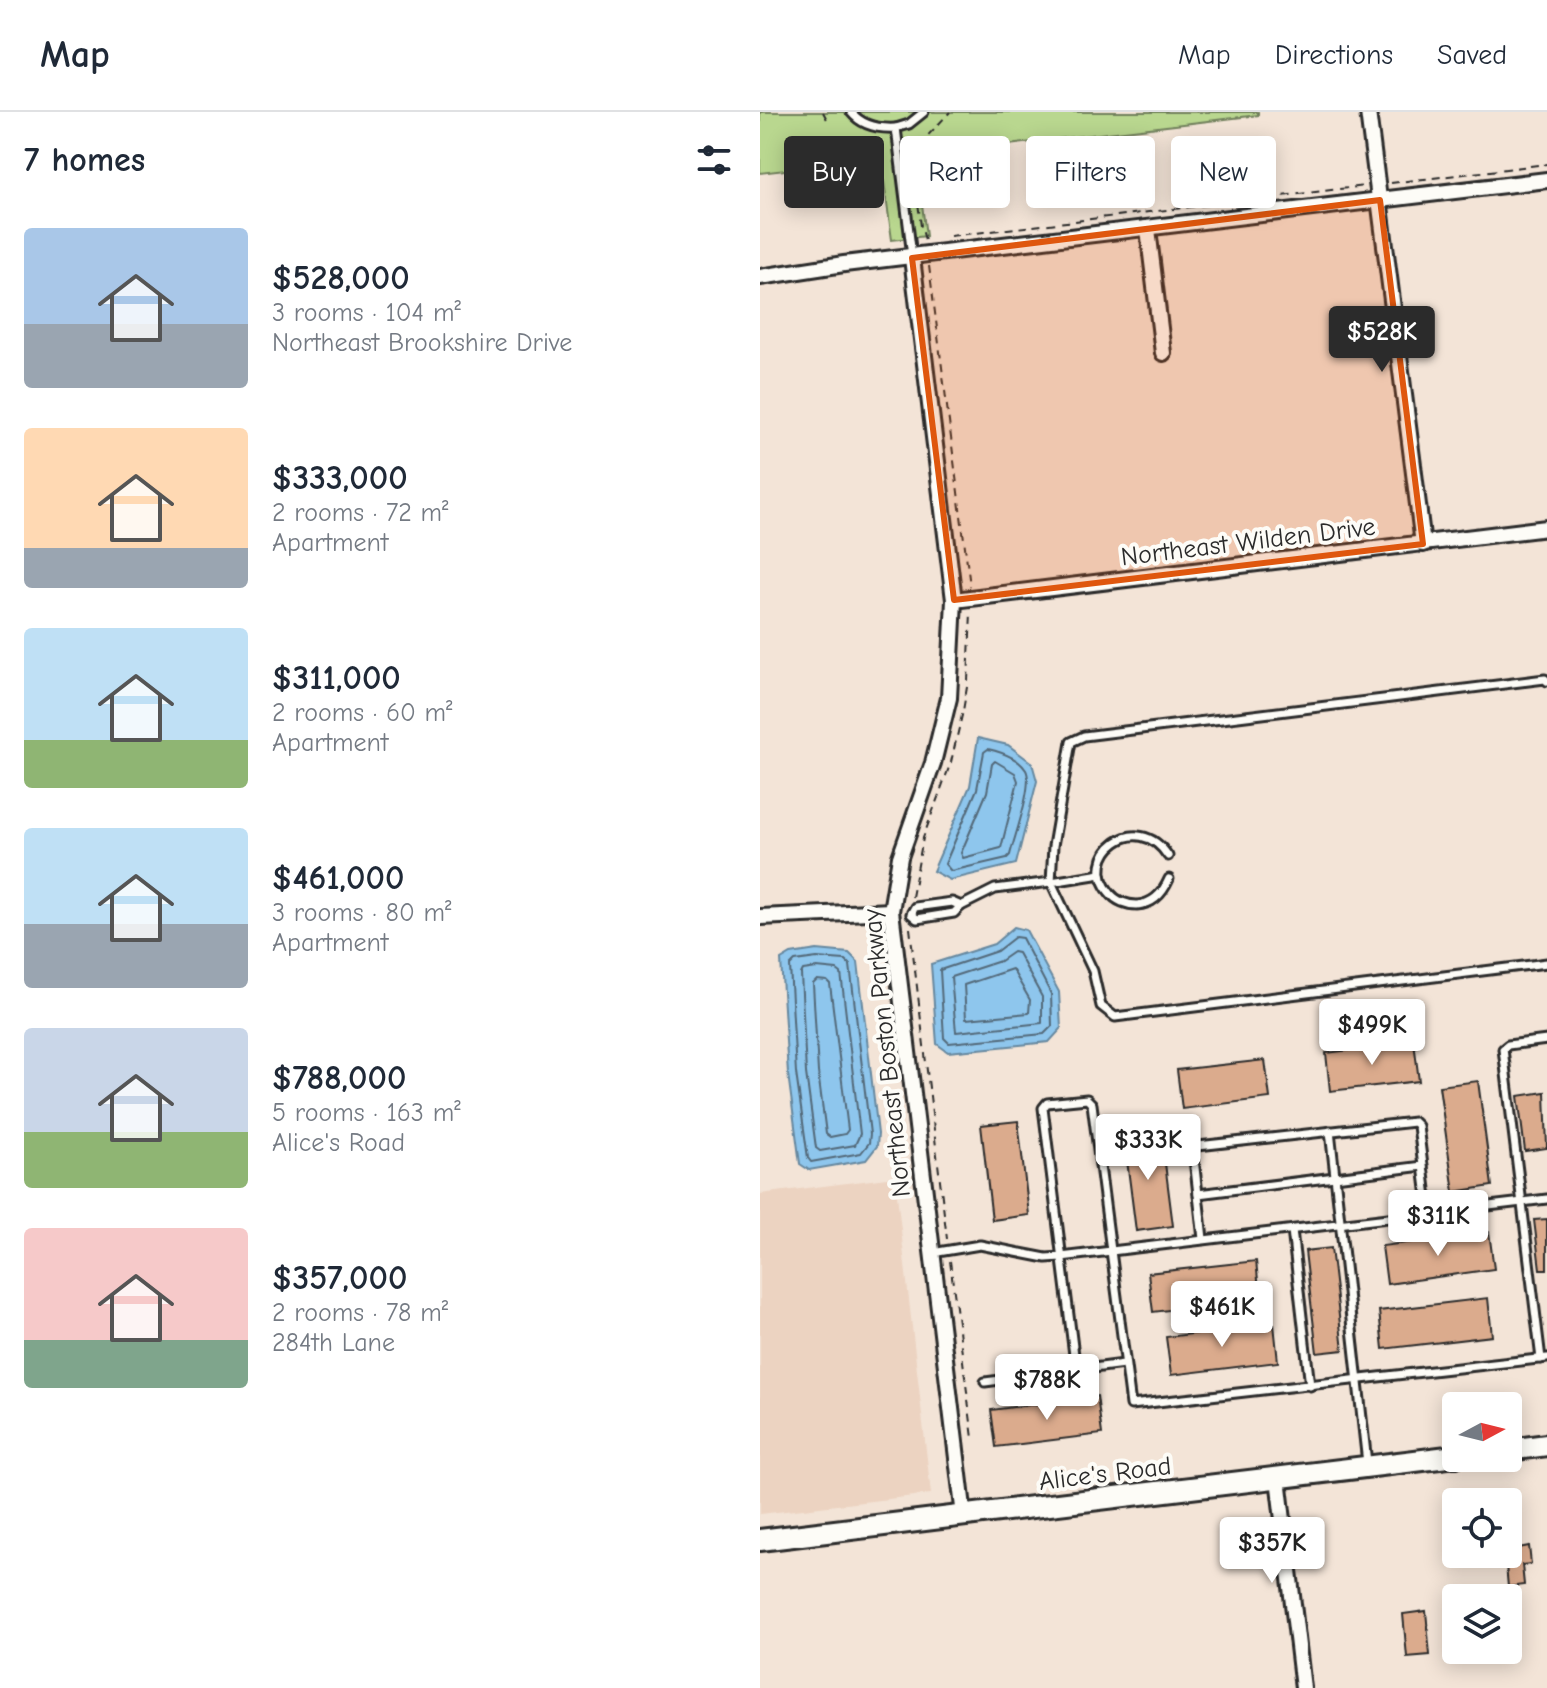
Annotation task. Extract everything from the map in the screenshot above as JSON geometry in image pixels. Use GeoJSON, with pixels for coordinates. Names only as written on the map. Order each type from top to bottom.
{"type":"FeatureCollection","features":[{"type":"Feature","properties":{"kind":"main road"},"geometry":{"type":"LineString","coordinates":[[1522,1448],[1547,1445]]}},
{"type":"Feature","properties":{"kind":"main road","name":"Alice's Road"},"geometry":{"type":"LineString","coordinates":[[760,1540],[1442,1458]]}},
{"type":"Feature","properties":{"kind":"street"},"geometry":{"type":"LineString","coordinates":[[1368,112],[1423,544]]}},
{"type":"Feature","properties":{"kind":"street"},"geometry":{"type":"LineString","coordinates":[[760,277],[844,264],[1547,180]]}},
{"type":"Feature","properties":{"kind":"street"},"geometry":{"type":"LineString","coordinates":[[1148,229],[1163,353]]}},
{"type":"Feature","properties":{"kind":"street","name":"Northeast Boston Parkway"},"geometry":{"type":"LineString","coordinates":[[912,258],[954,600],[949,698],[933,763],[900,857],[891,911],[964,1516]]}},
{"type":"Feature","properties":{"kind":"street","name":"Northeast Wilden Drive"},"geometry":{"type":"LineString","coordinates":[[954,600],[1547,528]]}},
{"type":"Feature","properties":{"kind":"street"},"geometry":{"type":"LineString","coordinates":[[760,917],[891,911]]}},
{"type":"Feature","properties":{"kind":"street"},"geometry":{"type":"LineString","coordinates":[[1278,1478],[1303,1688]]}},
{"type":"Feature","properties":{"kind":"lane"},"geometry":{"type":"LineString","coordinates":[[851,112],[856,119],[871,127],[896,128],[909,124],[924,112]]}},
{"type":"Feature","properties":{"kind":"lane"},"geometry":{"type":"LineString","coordinates":[[896,128],[912,258]]}},
{"type":"Feature","properties":{"kind":"lane"},"geometry":{"type":"LineString","coordinates":[[1547,681],[1084,736],[1071,742],[1053,846],[1051,882],[1093,971],[1101,1006],[1115,1017],[1547,963]]}},
{"type":"Feature","properties":{"kind":"lane"},"geometry":{"type":"LineString","coordinates":[[1168,856],[1153,840],[1143,836],[1121,838],[1105,853],[1101,874],[1104,886],[1112,895],[1133,905],[1156,899],[1169,879]]}},
{"type":"Feature","properties":{"kind":"lane"},"geometry":{"type":"LineString","coordinates":[[891,911],[910,914],[917,919],[954,913],[961,906],[995,889],[1101,874]]}},
{"type":"Feature","properties":{"kind":"lane"},"geometry":{"type":"LineString","coordinates":[[1076,1371],[1043,1108],[1047,1103],[1087,1099],[1092,1104],[1131,1405],[1544,1358],[1503,1049],[1508,1045],[1547,1040]]}},
{"type":"Feature","properties":{"kind":"lane"},"geometry":{"type":"LineString","coordinates":[[1203,1239],[1194,1147],[1330,1131],[1414,1122],[1418,1126],[1429,1213]]}},
{"type":"Feature","properties":{"kind":"lane"},"geometry":{"type":"LineString","coordinates":[[1330,1131],[1368,1467]]}},
{"type":"Feature","properties":{"kind":"lane"},"geometry":{"type":"LineString","coordinates":[[1198,1194],[1423,1166]]}},
{"type":"Feature","properties":{"kind":"lane"},"geometry":{"type":"LineString","coordinates":[[932,1253],[988,1246],[1046,1258],[1061,1257],[1547,1199]]}},
{"type":"Feature","properties":{"kind":"lane"},"geometry":{"type":"LineString","coordinates":[[1292,1230],[1310,1386]]}},
{"type":"Feature","properties":{"kind":"lane"},"geometry":{"type":"LineString","coordinates":[[985,1382],[1124,1364]]}},
{"type":"Feature","properties":{"kind":"path"},"geometry":{"type":"LineString","coordinates":[[823,112],[829,123]]}},
{"type":"Feature","properties":{"kind":"path"},"geometry":{"type":"LineString","coordinates":[[925,239],[912,156],[950,112]]}},
{"type":"Feature","properties":{"kind":"path"},"geometry":{"type":"LineString","coordinates":[[940,237],[1547,164]]}},
{"type":"Feature","properties":{"kind":"path"},"geometry":{"type":"LineString","coordinates":[[928,256],[971,599],[968,681],[963,711],[951,762],[916,865],[910,914],[915,984],[973,1438]]}},
{"type":"Feature","properties":{"kind":"highlighted area"},"geometry":{"type":"Polygon","coordinates":[[[1380,200],[1423,544],[954,600],[912,258],[1380,200]]]}},
{"type":"Feature","properties":{"kind":"shaded area"},"geometry":{"type":"Polygon","coordinates":[[[895,1177],[931,1494],[760,1514],[760,1194],[895,1177]]]}},
{"type":"Feature","properties":{"kind":"green space"},"geometry":{"type":"Polygon","coordinates":[[[760,112],[1258,112],[1258,115],[1083,136],[1026,136],[1026,143],[1010,145],[1010,136],[900,136],[900,208],[922,208],[926,236],[892,240],[884,181],[884,136],[784,136],[784,170],[760,173],[760,112]]]}},
{"type":"Feature","properties":{"kind":"water"},"geometry":{"type":"Polygon","coordinates":[[[978,738],[1008,745],[1032,763],[1037,781],[1016,864],[950,880],[933,871],[970,786],[978,738]]]}},
{"type":"Feature","properties":{"kind":"water"},"geometry":{"type":"Polygon","coordinates":[[[1014,927],[1026,930],[1059,992],[1061,1029],[1049,1042],[948,1052],[937,1044],[931,964],[994,944],[1014,927]]]}},
{"type":"Feature","properties":{"kind":"water"},"geometry":{"type":"Polygon","coordinates":[[[817,950],[849,953],[858,962],[878,1134],[877,1146],[866,1160],[809,1170],[800,1164],[788,1074],[781,960],[791,954],[817,950]]]}},
{"type":"Feature","properties":{"kind":"building"},"geometry":{"type":"Polygon","coordinates":[[[1414,1042],[1419,1081],[1330,1091],[1326,1053],[1414,1042]]]}},
{"type":"Feature","properties":{"kind":"building"},"geometry":{"type":"Polygon","coordinates":[[[1265,1060],[1270,1098],[1182,1109],[1177,1070],[1265,1060]]]}},
{"type":"Feature","properties":{"kind":"building"},"geometry":{"type":"Polygon","coordinates":[[[1478,1081],[1492,1186],[1454,1192],[1439,1086],[1478,1081]]]}},
{"type":"Feature","properties":{"kind":"building"},"geometry":{"type":"Polygon","coordinates":[[[1545,1092],[1547,1148],[1525,1151],[1518,1096],[1545,1092]]]}},
{"type":"Feature","properties":{"kind":"building"},"geometry":{"type":"Polygon","coordinates":[[[1018,1121],[1029,1215],[992,1220],[981,1125],[1018,1121]]]}},
{"type":"Feature","properties":{"kind":"building"},"geometry":{"type":"Polygon","coordinates":[[[1161,1132],[1173,1226],[1136,1231],[1124,1137],[1161,1132]]]}},
{"type":"Feature","properties":{"kind":"building"},"geometry":{"type":"Polygon","coordinates":[[[1547,1219],[1547,1269],[1540,1269],[1534,1220],[1547,1219]]]}},
{"type":"Feature","properties":{"kind":"building"},"geometry":{"type":"Polygon","coordinates":[[[1489,1232],[1494,1269],[1387,1284],[1382,1246],[1489,1232]]]}},
{"type":"Feature","properties":{"kind":"building"},"geometry":{"type":"Polygon","coordinates":[[[1331,1248],[1343,1350],[1317,1353],[1305,1251],[1331,1248]]]}},
{"type":"Feature","properties":{"kind":"building"},"geometry":{"type":"Polygon","coordinates":[[[1256,1261],[1260,1299],[1153,1312],[1148,1273],[1256,1261]]]}},
{"type":"Feature","properties":{"kind":"building"},"geometry":{"type":"Polygon","coordinates":[[[1488,1298],[1492,1336],[1383,1349],[1379,1311],[1488,1298]]]}},
{"type":"Feature","properties":{"kind":"building"},"geometry":{"type":"Polygon","coordinates":[[[1274,1324],[1278,1362],[1171,1375],[1166,1337],[1274,1324]]]}},
{"type":"Feature","properties":{"kind":"building"},"geometry":{"type":"Polygon","coordinates":[[[1097,1396],[1102,1434],[996,1447],[991,1410],[1097,1396]]]}},
{"type":"Feature","properties":{"kind":"building"},"geometry":{"type":"Polygon","coordinates":[[[1529,1546],[1531,1564],[1522,1565],[1522,1547],[1529,1546]]]}},
{"type":"Feature","properties":{"kind":"building"},"geometry":{"type":"Polygon","coordinates":[[[1522,1565],[1524,1585],[1508,1584],[1506,1568],[1522,1568],[1522,1565]]]}},
{"type":"Feature","properties":{"kind":"building"},"geometry":{"type":"Polygon","coordinates":[[[1426,1611],[1430,1655],[1407,1657],[1403,1614],[1426,1611]]]}}]}
